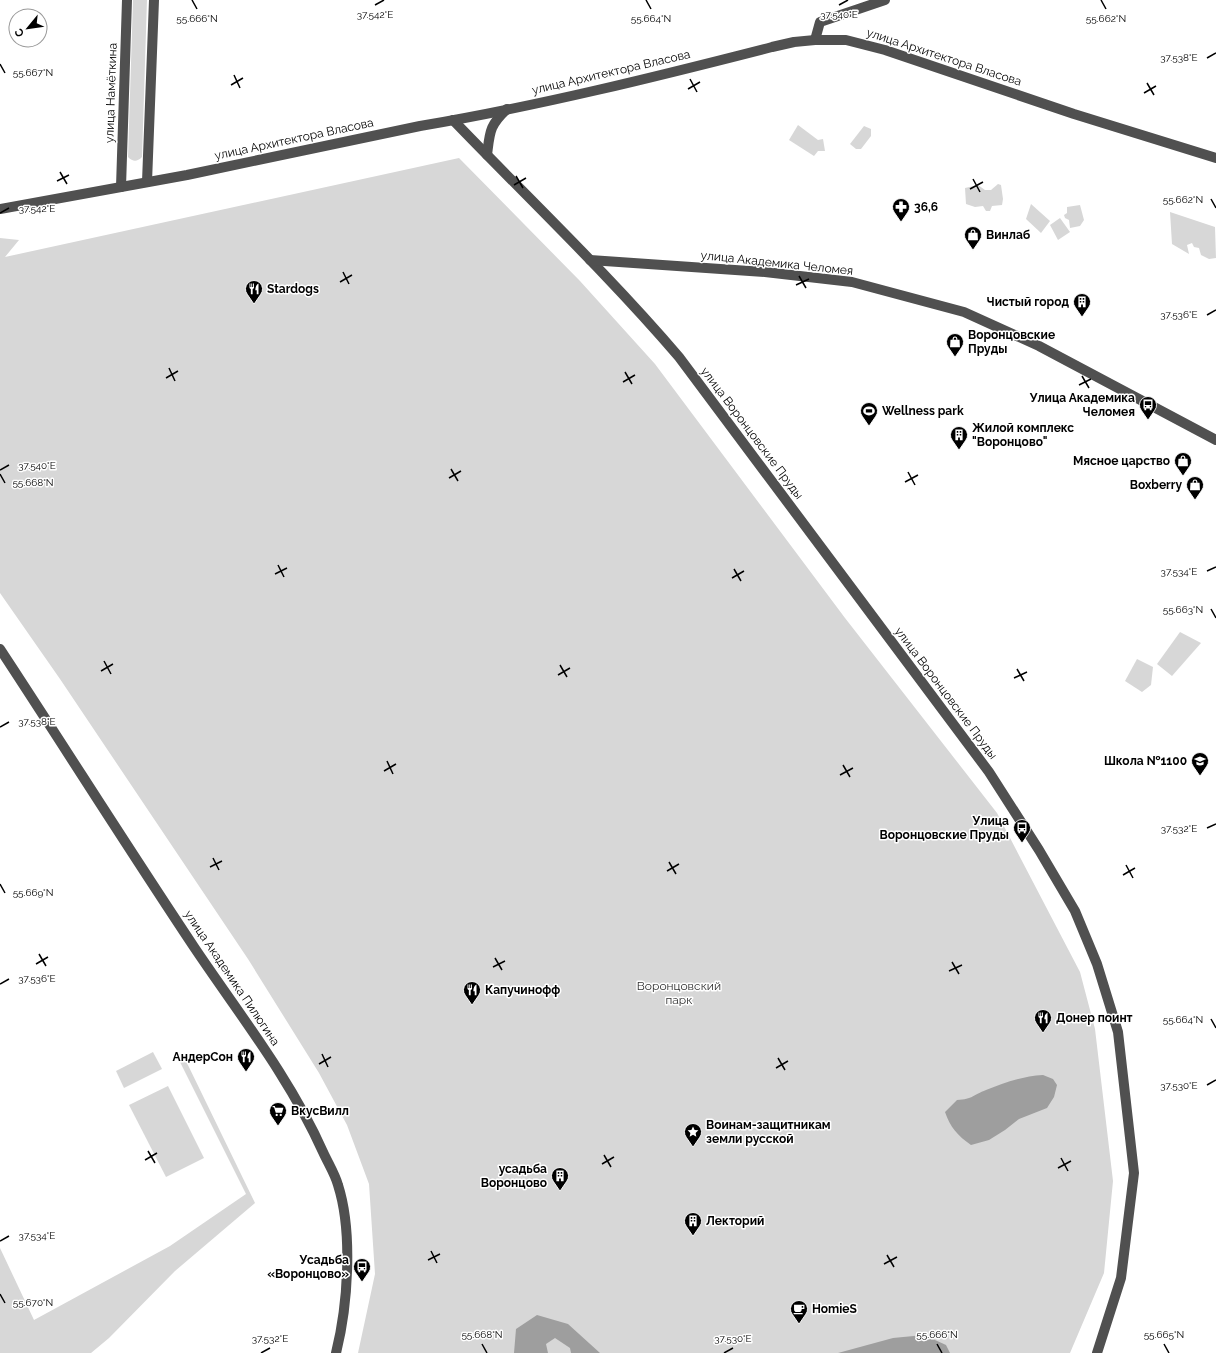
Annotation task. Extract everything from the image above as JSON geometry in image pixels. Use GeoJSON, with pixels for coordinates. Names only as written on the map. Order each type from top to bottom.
{"type":"FeatureCollection","features":[{"type":"Feature","properties":{"kind":"street","name":"улица Намёткина"},"geometry":{"type":"LineString","coordinates":[[121,187],[128,0]]}},
{"type":"Feature","properties":{"kind":"street"},"geometry":{"type":"LineString","coordinates":[[147,182],[154,0]]}},
{"type":"Feature","properties":{"kind":"street"},"geometry":{"type":"LineString","coordinates":[[815,40],[820,22],[885,0]]}},
{"type":"Feature","properties":{"kind":"street","name":"улица Архитектора Власова"},"geometry":{"type":"LineString","coordinates":[[0,209],[147,182],[507,109],[624,84],[794,42],[815,40],[846,40],[885,50],[1074,114],[1216,158]]}},
{"type":"Feature","properties":{"kind":"street"},"geometry":{"type":"LineString","coordinates":[[487,155],[490,131],[496,119],[507,109]]}},
{"type":"Feature","properties":{"kind":"street","name":"улица Воронцовские Пруды"},"geometry":{"type":"LineString","coordinates":[[453,120],[590,260],[679,357],[989,772],[1039,850],[1075,911],[1097,964],[1118,1032],[1134,1173],[1121,1278],[1097,1353]]}},
{"type":"Feature","properties":{"kind":"street","name":"улица Академика Челомея"},"geometry":{"type":"LineString","coordinates":[[590,260],[765,272],[852,282],[964,312],[1039,346],[1216,440]]}},
{"type":"Feature","properties":{"kind":"street","name":"улица Академика Пилюгина"},"geometry":{"type":"LineString","coordinates":[[0,649],[194,947],[273,1063],[312,1126],[338,1184],[344,1212],[347,1281],[336,1353]]}},
{"type":"Feature","properties":{"kind":"green space"},"geometry":{"type":"Polygon","coordinates":[[[133,0],[147,0],[142,157],[135,161],[128,157],[133,0]]]}},
{"type":"Feature","properties":{"kind":"green space"},"geometry":{"type":"Polygon","coordinates":[[[798,125],[818,140],[823,139],[825,151],[818,151],[814,156],[789,140],[798,125]]]}},
{"type":"Feature","properties":{"kind":"green space"},"geometry":{"type":"Polygon","coordinates":[[[864,126],[871,129],[871,136],[861,149],[856,149],[850,144],[864,126]]]}},
{"type":"Feature","properties":{"kind":"green space","name":"Воронцовский парк"},"geometry":{"type":"Polygon","coordinates":[[[459,158],[580,281],[655,364],[845,618],[997,813],[1080,972],[1095,1029],[1113,1181],[1104,1273],[1070,1353],[358,1353],[375,1274],[369,1184],[347,1125],[319,1073],[248,959],[60,679],[0,593],[0,238],[19,240],[5,257],[459,158]]]}},
{"type":"Feature","properties":{"kind":"green space"},"geometry":{"type":"Polygon","coordinates":[[[998,184],[1001,185],[1003,199],[1002,205],[992,206],[990,211],[986,211],[983,206],[975,207],[966,204],[965,188],[978,185],[985,190],[991,190],[998,184]]]}},
{"type":"Feature","properties":{"kind":"green space"},"geometry":{"type":"Polygon","coordinates":[[[1031,204],[1050,221],[1041,233],[1026,219],[1031,204]]]}},
{"type":"Feature","properties":{"kind":"green space"},"geometry":{"type":"Polygon","coordinates":[[[1080,205],[1084,220],[1080,226],[1070,228],[1069,220],[1065,218],[1064,215],[1067,213],[1067,207],[1080,205]]]}},
{"type":"Feature","properties":{"kind":"green space"},"geometry":{"type":"Polygon","coordinates":[[[1170,212],[1215,227],[1216,258],[1209,259],[1201,255],[1199,248],[1194,247],[1192,243],[1187,245],[1189,254],[1172,244],[1170,212]]]}},
{"type":"Feature","properties":{"kind":"green space"},"geometry":{"type":"Polygon","coordinates":[[[1060,218],[1070,232],[1058,240],[1050,225],[1060,218]]]}},
{"type":"Feature","properties":{"kind":"green space"},"geometry":{"type":"Polygon","coordinates":[[[1180,632],[1201,643],[1172,676],[1157,664],[1180,632]]]}},
{"type":"Feature","properties":{"kind":"green space"},"geometry":{"type":"Polygon","coordinates":[[[1137,659],[1153,667],[1151,685],[1142,692],[1125,681],[1137,659]]]}},
{"type":"Feature","properties":{"kind":"green space"},"geometry":{"type":"Polygon","coordinates":[[[153,1052],[162,1069],[124,1088],[116,1071],[153,1052]]]}},
{"type":"Feature","properties":{"kind":"green space"},"geometry":{"type":"Polygon","coordinates":[[[186,1061],[255,1203],[175,1271],[109,1338],[91,1353],[0,1353],[0,1248],[34,1320],[170,1246],[246,1194],[180,1062],[186,1061]]]}},
{"type":"Feature","properties":{"kind":"green space"},"geometry":{"type":"Polygon","coordinates":[[[168,1086],[204,1158],[166,1177],[129,1105],[168,1086]]]}},
{"type":"Feature","properties":{"kind":"shaded area"},"geometry":{"type":"Polygon","coordinates":[[[1043,1075],[1053,1079],[1057,1085],[1054,1097],[1047,1108],[1019,1119],[989,1140],[971,1145],[955,1131],[949,1122],[945,1112],[957,1100],[970,1098],[986,1090],[1014,1080],[1043,1075]]]}},
{"type":"Feature","properties":{"kind":"shaded area"},"geometry":{"type":"Polygon","coordinates":[[[537,1315],[568,1324],[600,1353],[571,1353],[570,1348],[555,1338],[546,1344],[548,1353],[514,1353],[516,1329],[537,1315]]]}},
{"type":"Feature","properties":{"kind":"shaded area"},"geometry":{"type":"Polygon","coordinates":[[[924,1335],[946,1345],[950,1353],[838,1353],[893,1338],[924,1335]]]}},
{"type":"Feature","properties":{"kind":"place","name":"36,6"},"geometry":{"type":"Point","coordinates":[901,222]}},
{"type":"Feature","properties":{"kind":"place","name":"Винлаб"},"geometry":{"type":"Point","coordinates":[973,250]}},
{"type":"Feature","properties":{"kind":"place","name":"Stardogs"},"geometry":{"type":"Point","coordinates":[254,304]}},
{"type":"Feature","properties":{"kind":"place","name":"Чистый город"},"geometry":{"type":"Point","coordinates":[1082,317]}},
{"type":"Feature","properties":{"kind":"place","name":"Воронцовские Пруды"},"geometry":{"type":"Point","coordinates":[955,357]}},
{"type":"Feature","properties":{"kind":"place","name":"Улица Академика Челомея"},"geometry":{"type":"Point","coordinates":[1148,420]}},
{"type":"Feature","properties":{"kind":"place","name":"Wellness park"},"geometry":{"type":"Point","coordinates":[869,426]}},
{"type":"Feature","properties":{"kind":"place","name":"Жилой комплекс \"Воронцово\""},"geometry":{"type":"Point","coordinates":[959,450]}},
{"type":"Feature","properties":{"kind":"place","name":"Мясное царство"},"geometry":{"type":"Point","coordinates":[1183,476]}},
{"type":"Feature","properties":{"kind":"place","name":"Boxberry"},"geometry":{"type":"Point","coordinates":[1195,500]}},
{"type":"Feature","properties":{"kind":"place","name":"Школа №1100"},"geometry":{"type":"Point","coordinates":[1200,776]}},
{"type":"Feature","properties":{"kind":"place","name":"Улица Воронцовские Пруды"},"geometry":{"type":"Point","coordinates":[1022,843]}},
{"type":"Feature","properties":{"kind":"place","name":"Капучинофф"},"geometry":{"type":"Point","coordinates":[472,1005]}},
{"type":"Feature","properties":{"kind":"place","name":"Донер поинт"},"geometry":{"type":"Point","coordinates":[1043,1033]}},
{"type":"Feature","properties":{"kind":"place","name":"АндерСон"},"geometry":{"type":"Point","coordinates":[246,1072]}},
{"type":"Feature","properties":{"kind":"place","name":"ВкусВилл"},"geometry":{"type":"Point","coordinates":[278,1126]}},
{"type":"Feature","properties":{"kind":"place","name":"Воинам-защитникам земли русской"},"geometry":{"type":"Point","coordinates":[693,1147]}},
{"type":"Feature","properties":{"kind":"place","name":"усадьба Воронцово"},"geometry":{"type":"Point","coordinates":[560,1191]}},
{"type":"Feature","properties":{"kind":"place","name":"Лекторий"},"geometry":{"type":"Point","coordinates":[693,1236]}},
{"type":"Feature","properties":{"kind":"place","name":"Усадьба «Воронцово»"},"geometry":{"type":"Point","coordinates":[362,1282]}},
{"type":"Feature","properties":{"kind":"place","name":"HomieS"},"geometry":{"type":"Point","coordinates":[799,1324]}}]}
